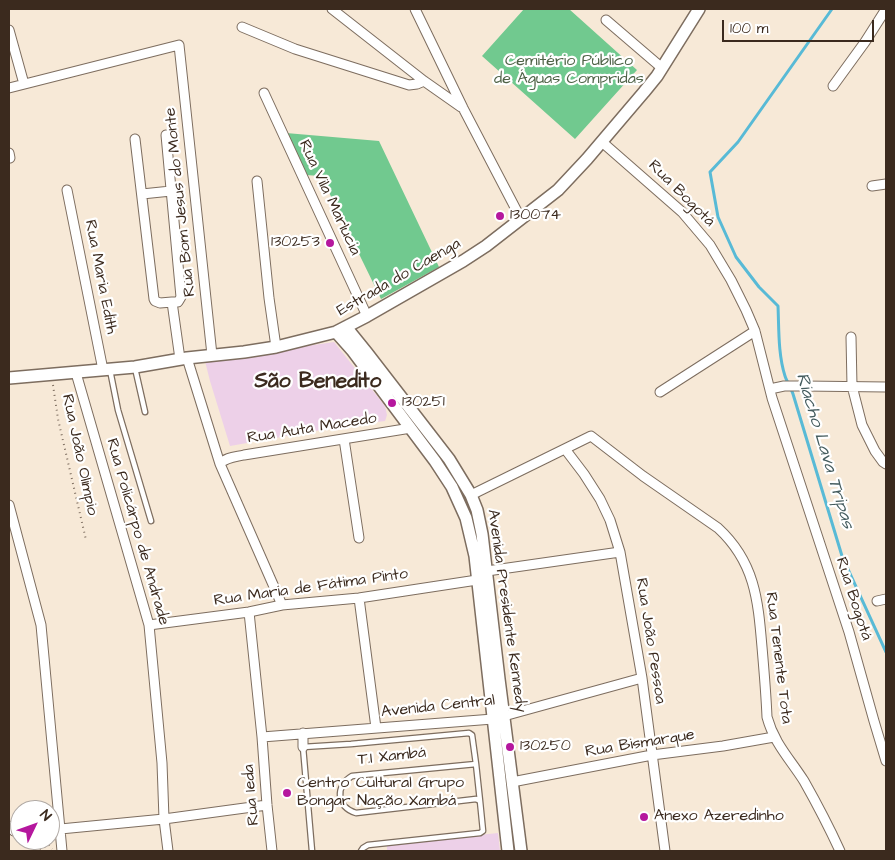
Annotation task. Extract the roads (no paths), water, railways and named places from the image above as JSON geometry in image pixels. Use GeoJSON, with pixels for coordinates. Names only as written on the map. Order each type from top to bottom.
{"type":"FeatureCollection","features":[{"type":"Feature","properties":{"kind":"main road","name":"Estrada do Caenga"},"geometry":{"type":"LineString","coordinates":[[9,378],[135,367],[244,352],[276,347],[341,330],[463,261],[486,246],[558,190],[644,92],[662,68],[699,9]]}},
{"type":"Feature","properties":{"kind":"main road","name":"Avenida Presidente Kennedy"},"geometry":{"type":"LineString","coordinates":[[341,330],[352,350],[435,461],[452,487],[466,518],[475,556],[498,717],[512,782],[521,851]]}},
{"type":"Feature","properties":{"kind":"main road","name":"Avenida Presidente Kennedy"},"geometry":{"type":"LineString","coordinates":[[341,330],[373,360],[449,459],[471,495],[477,510],[487,571],[508,851]]}},
{"type":"Feature","properties":{"kind":"street"},"geometry":{"type":"LineString","coordinates":[[332,9],[424,81],[463,108]]}},
{"type":"Feature","properties":{"kind":"street"},"geometry":{"type":"LineString","coordinates":[[415,9],[463,108],[521,219]]}},
{"type":"Feature","properties":{"kind":"street"},"geometry":{"type":"LineString","coordinates":[[832,86],[865,42],[886,9]]}},
{"type":"Feature","properties":{"kind":"street"},"geometry":{"type":"LineString","coordinates":[[606,20],[662,68]]}},
{"type":"Feature","properties":{"kind":"street"},"geometry":{"type":"LineString","coordinates":[[242,27],[295,49],[400,83],[409,85],[424,81]]}},
{"type":"Feature","properties":{"kind":"street"},"geometry":{"type":"LineString","coordinates":[[9,30],[24,84],[9,88]]}},
{"type":"Feature","properties":{"kind":"street","name":"Rua Bom Jesus do Monte"},"geometry":{"type":"LineString","coordinates":[[24,84],[179,45],[212,356]]}},
{"type":"Feature","properties":{"kind":"street","name":"Rua Vila Marlucia"},"geometry":{"type":"LineString","coordinates":[[264,93],[367,316]]}},
{"type":"Feature","properties":{"kind":"street"},"geometry":{"type":"LineString","coordinates":[[135,139],[154,302],[178,302],[181,297],[166,134]]}},
{"type":"Feature","properties":{"kind":"street","name":"Rua Bogotá"},"geometry":{"type":"LineString","coordinates":[[602,142],[682,212],[710,245],[731,280],[755,331],[770,389],[849,632],[886,761]]}},
{"type":"Feature","properties":{"kind":"street"},"geometry":{"type":"LineString","coordinates":[[257,181],[276,347]]}},
{"type":"Feature","properties":{"kind":"street"},"geometry":{"type":"LineString","coordinates":[[872,186],[886,184]]}},
{"type":"Feature","properties":{"kind":"street","name":"Rua Maria Edith"},"geometry":{"type":"LineString","coordinates":[[67,190],[107,369]]}},
{"type":"Feature","properties":{"kind":"street"},"geometry":{"type":"LineString","coordinates":[[142,194],[171,191]]}},
{"type":"Feature","properties":{"kind":"street"},"geometry":{"type":"LineString","coordinates":[[172,302],[184,359],[220,464],[282,605]]}},
{"type":"Feature","properties":{"kind":"street"},"geometry":{"type":"LineString","coordinates":[[660,392],[755,331]]}},
{"type":"Feature","properties":{"kind":"street"},"geometry":{"type":"LineString","coordinates":[[851,336],[852,386],[862,426],[875,451],[886,464]]}},
{"type":"Feature","properties":{"kind":"street","name":"Rua Policárpo de Andrade"},"geometry":{"type":"LineString","coordinates":[[76,373],[149,625],[168,851]]}},
{"type":"Feature","properties":{"kind":"street"},"geometry":{"type":"LineString","coordinates":[[770,389],[784,386],[886,387]]}},
{"type":"Feature","properties":{"kind":"street","name":"Rua Auta Macedo"},"geometry":{"type":"LineString","coordinates":[[220,464],[229,458],[244,455],[411,428]]}},
{"type":"Feature","properties":{"kind":"street","name":"Rua Tenente Tota"},"geometry":{"type":"LineString","coordinates":[[565,449],[591,436],[643,476],[718,528],[729,538],[741,554],[750,574],[759,612],[768,716],[774,737],[823,814],[840,851]]}},
{"type":"Feature","properties":{"kind":"street"},"geometry":{"type":"LineString","coordinates":[[344,439],[359,538]]}},
{"type":"Feature","properties":{"kind":"street"},"geometry":{"type":"LineString","coordinates":[[471,495],[565,449]]}},
{"type":"Feature","properties":{"kind":"street","name":"Rua João Pessoa"},"geometry":{"type":"LineString","coordinates":[[565,449],[600,499],[610,520],[620,552],[642,678],[665,851]]}},
{"type":"Feature","properties":{"kind":"street"},"geometry":{"type":"LineString","coordinates":[[9,505],[41,625],[53,800]]}},
{"type":"Feature","properties":{"kind":"street"},"geometry":{"type":"LineString","coordinates":[[487,571],[620,552]]}},
{"type":"Feature","properties":{"kind":"street","name":"Rua Maria de Fátima Pinto"},"geometry":{"type":"LineString","coordinates":[[149,625],[249,612],[282,605],[359,598],[477,580]]}},
{"type":"Feature","properties":{"kind":"street"},"geometry":{"type":"LineString","coordinates":[[359,598],[376,728]]}},
{"type":"Feature","properties":{"kind":"street","name":"Rua Ieda"},"geometry":{"type":"LineString","coordinates":[[249,612],[272,851]]}},
{"type":"Feature","properties":{"kind":"street","name":"Avenida Central"},"geometry":{"type":"LineString","coordinates":[[262,737],[498,717],[642,678]]}},
{"type":"Feature","properties":{"kind":"street"},"geometry":{"type":"LineString","coordinates":[[303,733],[303,747]]}},
{"type":"Feature","properties":{"kind":"street","name":"Rua Bismarque"},"geometry":{"type":"LineString","coordinates":[[512,782],[652,755],[774,737]]}},
{"type":"Feature","properties":{"kind":"street"},"geometry":{"type":"LineString","coordinates":[[60,829],[164,819],[267,805]]}},
{"type":"Feature","properties":{"kind":"lane"},"geometry":{"type":"LineString","coordinates":[[135,367],[145,412]]}},
{"type":"Feature","properties":{"kind":"lane"},"geometry":{"type":"LineString","coordinates":[[107,369],[151,520]]}},
{"type":"Feature","properties":{"kind":"lane","name":"T.I Xambá"},"geometry":{"type":"LineString","coordinates":[[303,747],[469,733],[472,735],[476,764],[352,776],[343,784],[340,796],[346,807],[356,813],[476,799],[480,801]]}},
{"type":"Feature","properties":{"kind":"lane"},"geometry":{"type":"LineString","coordinates":[[303,747],[312,851]]}},
{"type":"Feature","properties":{"kind":"lane"},"geometry":{"type":"LineString","coordinates":[[361,851],[368,844],[480,833],[483,831],[476,764]]}},
{"type":"Feature","properties":{"kind":"waterway","name":"Riacho Lava Tripas"},"geometry":{"type":"LineString","coordinates":[[832,9],[738,142],[710,172],[718,217],[736,257],[759,287],[778,306],[780,350],[785,376],[793,394],[842,556],[886,652]]}},
{"type":"Feature","properties":{"kind":"place","name":"130074"},"geometry":{"type":"Point","coordinates":[500,216]}},
{"type":"Feature","properties":{"kind":"place","name":"130253"},"geometry":{"type":"Point","coordinates":[330,243]}},
{"type":"Feature","properties":{"kind":"place","name":"130251"},"geometry":{"type":"Point","coordinates":[392,403]}},
{"type":"Feature","properties":{"kind":"place","name":"130250"},"geometry":{"type":"Point","coordinates":[510,747]}},
{"type":"Feature","properties":{"kind":"place","name":"Centro Cultural Grupo Bongar Nação Xambá"},"geometry":{"type":"Point","coordinates":[287,793]}},
{"type":"Feature","properties":{"kind":"place","name":"Anexo Azeredinho"},"geometry":{"type":"Point","coordinates":[644,817]}},
{"type":"Feature","properties":{"kind":"district","name":"São Benedito"},"geometry":{"type":"Point","coordinates":[318,383]}},
{"type":"Feature","properties":{"kind":"park label","name":"Cemitério Público de Águas Compridas"},"geometry":{"type":"Point","coordinates":[569,71]}}]}
